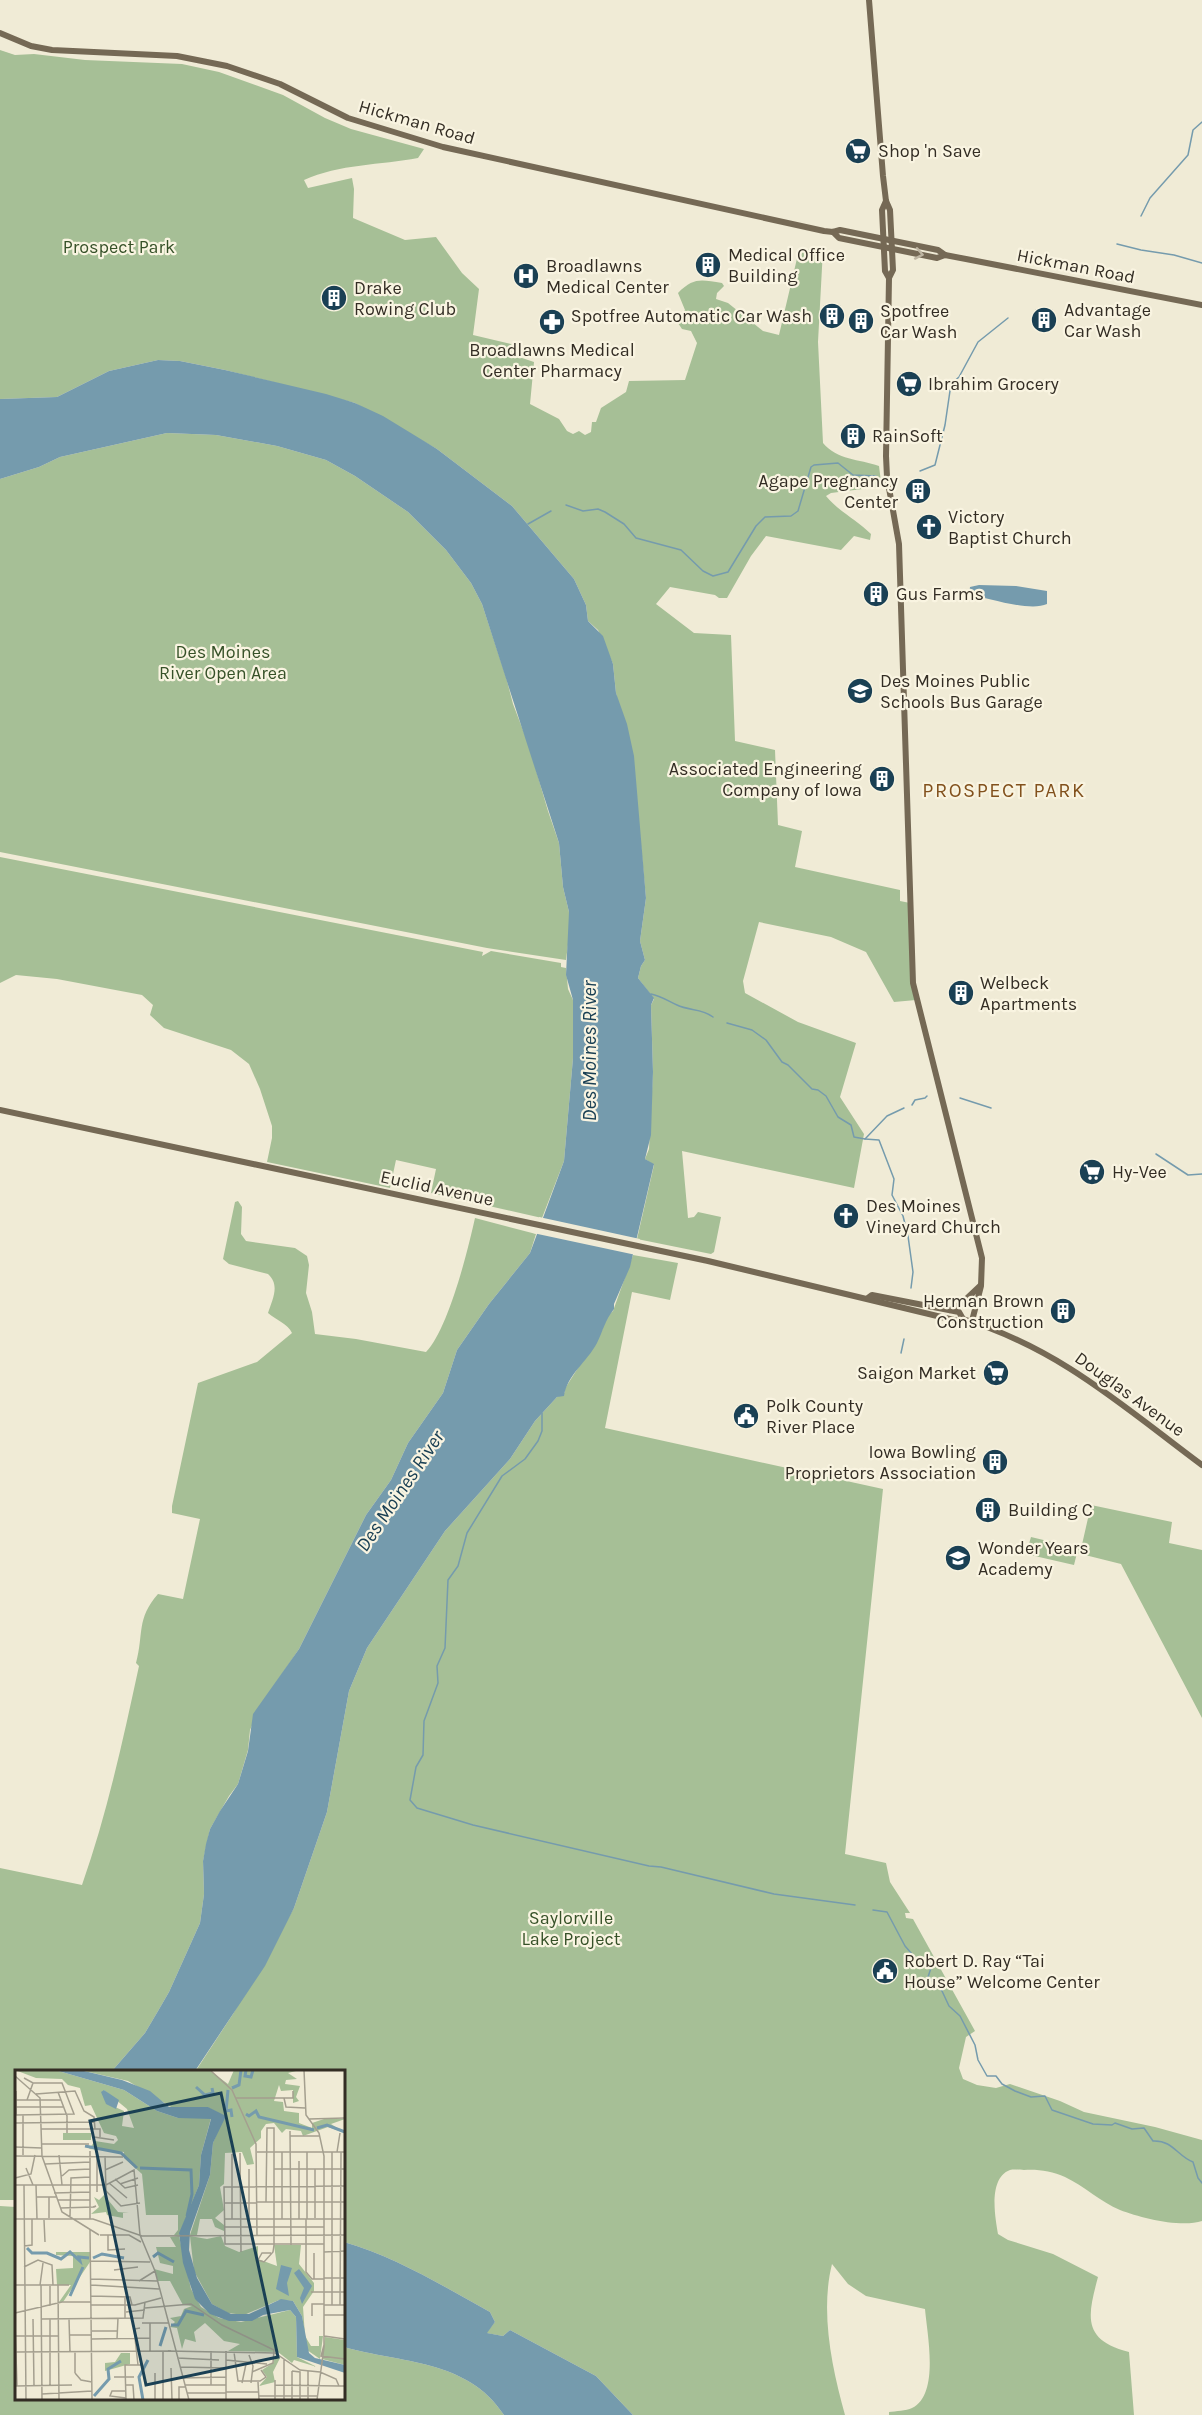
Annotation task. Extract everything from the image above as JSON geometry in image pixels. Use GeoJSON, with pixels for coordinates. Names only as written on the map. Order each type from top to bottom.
{"type":"FeatureCollection","features":[{"type":"Feature","properties":{"kind":"main road"},"geometry":{"type":"LineString","coordinates":[[869,0],[886,201],[890,210],[888,249],[893,270],[889,278],[886,456],[887,477],[899,544],[913,983],[982,1258],[981,1286],[972,1322]]}},
{"type":"Feature","properties":{"kind":"main road","name":"Hickman Road"},"geometry":{"type":"LineString","coordinates":[[0,33],[31,46],[52,50],[177,56],[227,66],[280,84],[348,118],[443,147],[833,232],[840,230],[938,250],[945,255],[1202,305]]}},
{"type":"Feature","properties":{"kind":"main road","name":"Hickman Road"},"geometry":{"type":"LineString","coordinates":[[833,232],[839,238],[888,249],[937,258],[945,255]]}},
{"type":"Feature","properties":{"kind":"main road","name":"Euclid Avenue"},"geometry":{"type":"LineString","coordinates":[[0,1110],[516,1220],[868,1298],[871,1302],[972,1322]]}},
{"type":"Feature","properties":{"kind":"main road"},"geometry":{"type":"LineString","coordinates":[[950,1310],[962,1303],[981,1286]]}},
{"type":"Feature","properties":{"kind":"main road","name":"Euclid Avenue"},"geometry":{"type":"LineString","coordinates":[[868,1298],[872,1295],[950,1310],[959,1312],[963,1319]]}},
{"type":"Feature","properties":{"kind":"main road","name":"Douglas Avenue"},"geometry":{"type":"LineString","coordinates":[[972,1322],[1031,1346],[1086,1377],[1202,1466]]}},
{"type":"Feature","properties":{"kind":"green space","name":"Prospect Park"},"geometry":{"type":"Polygon","coordinates":[[[0,50],[15,55],[34,54],[85,60],[182,64],[219,72],[283,95],[351,129],[424,149],[418,158],[346,168],[304,180],[308,188],[352,178],[353,218],[405,240],[436,237],[462,273],[479,289],[473,335],[511,344],[522,358],[534,362],[530,404],[559,419],[567,431],[573,434],[579,431],[585,435],[591,432],[592,422],[596,422],[601,408],[626,392],[629,381],[685,380],[697,343],[691,331],[682,329],[676,320],[685,310],[678,293],[689,284],[698,281],[722,283],[724,286],[717,293],[716,299],[728,303],[763,331],[779,335],[799,250],[823,249],[818,342],[823,443],[842,456],[879,466],[881,482],[878,487],[831,493],[826,496],[871,534],[870,540],[854,536],[841,550],[766,536],[751,556],[727,598],[670,587],[656,604],[694,633],[731,635],[735,741],[775,750],[778,825],[802,831],[795,867],[900,890],[900,901],[910,903],[916,1000],[894,1002],[866,952],[831,937],[759,922],[743,981],[745,993],[798,1022],[856,1043],[840,1097],[864,1134],[854,1188],[682,1151],[688,1218],[694,1217],[698,1212],[721,1217],[714,1252],[711,1254],[637,1239],[654,1165],[645,1159],[649,1149],[653,1072],[651,1005],[654,999],[638,978],[645,960],[640,941],[646,898],[635,784],[616,693],[613,664],[598,630],[588,621],[586,605],[574,579],[512,506],[437,449],[355,403],[225,370],[180,361],[158,360],[109,371],[57,397],[0,399],[0,50]]]}},
{"type":"Feature","properties":{"kind":"green space","name":"Des Moines River Open Area"},"geometry":{"type":"Polygon","coordinates":[[[167,433],[216,435],[277,446],[326,460],[355,476],[408,512],[446,550],[471,583],[482,604],[559,843],[563,887],[569,912],[566,960],[487,948],[0,852],[0,479],[39,467],[60,457],[167,433]]]}},
{"type":"Feature","properties":{"kind":"green space"},"geometry":{"type":"Polygon","coordinates":[[[0,857],[483,952],[482,956],[491,951],[561,963],[561,967],[566,968],[568,989],[573,1000],[573,1058],[564,1161],[542,1218],[431,1193],[436,1169],[396,1160],[390,1188],[267,1162],[272,1126],[249,1064],[231,1050],[164,1028],[150,1015],[153,1005],[142,995],[57,979],[16,975],[0,983],[0,857]]]}},
{"type":"Feature","properties":{"kind":"green space"},"geometry":{"type":"Polygon","coordinates":[[[238,1201],[242,1207],[241,1234],[246,1241],[295,1248],[307,1256],[309,1265],[306,1293],[315,1334],[426,1352],[442,1326],[449,1308],[475,1218],[536,1234],[530,1253],[489,1304],[457,1350],[443,1393],[408,1443],[391,1480],[366,1515],[299,1649],[261,1705],[250,1730],[248,1750],[238,1784],[210,1829],[203,1861],[204,1894],[200,1923],[169,1992],[145,2033],[113,2070],[15,2070],[15,2200],[0,2200],[0,1868],[82,1885],[121,1749],[139,1666],[136,1663],[143,1619],[158,1594],[183,1599],[200,1519],[172,1513],[172,1506],[198,1383],[257,1362],[292,1333],[268,1313],[275,1287],[272,1278],[268,1274],[229,1264],[223,1259],[235,1202],[238,1201]]]}},
{"type":"Feature","properties":{"kind":"green space","name":"Saylorville Lake Project"},"geometry":{"type":"Polygon","coordinates":[[[633,1255],[678,1263],[670,1300],[632,1292],[605,1428],[883,1489],[845,1854],[886,1863],[890,1882],[910,1913],[905,1913],[906,1918],[913,1919],[975,2031],[966,2037],[959,2068],[963,2079],[977,2085],[996,2088],[1010,2084],[1084,2112],[1202,2140],[1202,2221],[1172,2223],[1129,2213],[1113,2207],[1065,2177],[1044,2171],[1010,2170],[1003,2174],[996,2189],[995,2208],[998,2234],[1008,2240],[1053,2254],[1098,2277],[1092,2303],[1092,2324],[1095,2333],[1102,2341],[1129,2352],[1134,2415],[889,2415],[889,2412],[912,2408],[921,2401],[926,2390],[930,2363],[925,2309],[866,2296],[848,2284],[832,2264],[827,2320],[832,2359],[845,2415],[633,2415],[596,2376],[510,2330],[503,2336],[486,2333],[495,2322],[490,2312],[401,2264],[345,2242],[345,2070],[196,2070],[233,2014],[294,1908],[327,1812],[349,1691],[367,1648],[445,1531],[510,1459],[535,1421],[557,1397],[565,1392],[564,1390],[602,1330],[607,1316],[613,1311],[633,1255]]]}},
{"type":"Feature","properties":{"kind":"green space"},"geometry":{"type":"Polygon","coordinates":[[[1091,1505],[1172,1522],[1169,1543],[1202,1550],[1202,1718],[1121,1564],[1077,1553],[1074,1565],[1026,1554],[1031,1537],[1081,1549],[1091,1505]]]}},
{"type":"Feature","properties":{"kind":"green space"},"geometry":{"type":"Polygon","coordinates":[[[0,2206],[15,2207],[15,2400],[345,2400],[345,2347],[431,2366],[452,2373],[472,2383],[489,2397],[504,2415],[0,2415],[0,2206]]]}},
{"type":"Feature","properties":{"kind":"water","name":"Des Moines River"},"geometry":{"type":"Polygon","coordinates":[[[158,360],[180,361],[326,394],[355,403],[383,416],[437,449],[512,506],[574,579],[586,605],[588,621],[603,636],[613,664],[616,693],[627,724],[634,756],[646,898],[640,941],[645,960],[638,978],[654,998],[651,1005],[653,1072],[651,1135],[645,1159],[654,1164],[630,1267],[614,1309],[593,1350],[573,1375],[564,1396],[557,1397],[535,1421],[510,1459],[445,1531],[367,1648],[349,1691],[327,1812],[294,1908],[265,1966],[196,2070],[113,2070],[145,2033],[169,1992],[200,1923],[206,1844],[210,1829],[238,1784],[248,1751],[253,1714],[299,1649],[366,1515],[391,1480],[408,1443],[443,1393],[457,1350],[489,1304],[530,1253],[564,1161],[573,1058],[573,1000],[566,975],[569,912],[563,887],[559,843],[482,604],[471,583],[446,550],[408,512],[355,476],[326,460],[277,446],[216,435],[167,433],[60,457],[39,467],[0,479],[0,399],[57,397],[109,371],[158,360]]]}},
{"type":"Feature","properties":{"kind":"water"},"geometry":{"type":"Polygon","coordinates":[[[979,585],[1016,586],[1047,591],[1047,604],[1020,605],[969,594],[970,587],[979,585]]]}},
{"type":"Feature","properties":{"kind":"water"},"geometry":{"type":"Polygon","coordinates":[[[345,2242],[401,2264],[490,2312],[495,2322],[487,2333],[503,2336],[510,2330],[596,2376],[633,2415],[504,2415],[489,2397],[472,2383],[452,2373],[431,2366],[345,2347],[345,2242]]]}},
{"type":"Feature","properties":{"kind":"pier"},"geometry":{"type":"Polygon","coordinates":[[[539,1217],[640,1239],[636,1255],[533,1233],[539,1217]]]}},
{"type":"Feature","properties":{"kind":"waterway"},"geometry":{"type":"LineString","coordinates":[[1141,216],[1150,198],[1188,155],[1193,130],[1202,122]]}},
{"type":"Feature","properties":{"kind":"waterway"},"geometry":{"type":"LineString","coordinates":[[1117,244],[1202,263]]}},
{"type":"Feature","properties":{"kind":"waterway"},"geometry":{"type":"LineString","coordinates":[[920,471],[935,465],[945,425],[951,384],[959,377],[978,342],[1008,318]]}},
{"type":"Feature","properties":{"kind":"waterway"},"geometry":{"type":"LineString","coordinates":[[566,505],[583,511],[598,509],[605,512],[624,524],[636,538],[681,550],[703,571],[713,576],[728,572],[756,526],[765,517],[791,516],[798,511],[811,467],[814,465],[838,463],[853,475],[876,476]]}},
{"type":"Feature","properties":{"kind":"waterway"},"geometry":{"type":"LineString","coordinates":[[528,524],[551,511]]}},
{"type":"Feature","properties":{"kind":"waterway"},"geometry":{"type":"LineString","coordinates":[[651,994],[713,1017]]}},
{"type":"Feature","properties":{"kind":"waterway"},"geometry":{"type":"LineString","coordinates":[[727,1023],[752,1030],[766,1040],[782,1062],[812,1089],[826,1096],[838,1117],[851,1125],[854,1137],[865,1139],[887,1116],[904,1108]]}},
{"type":"Feature","properties":{"kind":"waterway"},"geometry":{"type":"LineString","coordinates":[[912,1105],[915,1100],[927,1096]]}},
{"type":"Feature","properties":{"kind":"waterway"},"geometry":{"type":"LineString","coordinates":[[960,1098],[991,1108]]}},
{"type":"Feature","properties":{"kind":"waterway"},"geometry":{"type":"LineString","coordinates":[[865,1139],[879,1140],[894,1179],[892,1195],[903,1216],[908,1236],[913,1272],[911,1288]]}},
{"type":"Feature","properties":{"kind":"waterway"},"geometry":{"type":"LineString","coordinates":[[1156,1154],[1188,1175],[1202,1174]]}},
{"type":"Feature","properties":{"kind":"waterway"},"geometry":{"type":"LineString","coordinates":[[901,1353],[904,1339]]}},
{"type":"Feature","properties":{"kind":"waterway"},"geometry":{"type":"LineString","coordinates":[[542,1413],[542,1431],[538,1441],[525,1459],[502,1476],[467,1533],[458,1566],[448,1580],[445,1648],[437,1666],[438,1683],[424,1721],[423,1755],[416,1767],[410,1800],[417,1808],[473,1825],[774,1894],[855,1905]]}},
{"type":"Feature","properties":{"kind":"waterway"},"geometry":{"type":"LineString","coordinates":[[873,1910],[887,1912],[905,1946],[918,1961],[927,1962],[931,1968],[928,1977],[942,1991],[949,2006],[960,2016],[987,2076],[996,2076],[1002,2084],[1031,2097],[1045,2096],[1052,2110],[1093,2124],[1112,2125],[1115,2123],[1132,2129],[1144,2128],[1153,2141],[1165,2143],[1193,2162],[1202,2183]]}},
{"type":"Feature","properties":{"kind":"place","name":"Shop 'n Save"},"geometry":{"type":"Point","coordinates":[858,151]}},
{"type":"Feature","properties":{"kind":"place","name":"Medical Office Building"},"geometry":{"type":"Point","coordinates":[708,265]}},
{"type":"Feature","properties":{"kind":"place","name":"Broadlawns Medical Center"},"geometry":{"type":"Point","coordinates":[526,276]}},
{"type":"Feature","properties":{"kind":"place","name":"Drake Rowing Club"},"geometry":{"type":"Point","coordinates":[334,298]}},
{"type":"Feature","properties":{"kind":"place","name":"Spotfree Automatic Car Wash"},"geometry":{"type":"Point","coordinates":[832,316]}},
{"type":"Feature","properties":{"kind":"place","name":"Advantage Car Wash"},"geometry":{"type":"Point","coordinates":[1044,320]}},
{"type":"Feature","properties":{"kind":"place","name":"Spotfree Car Wash"},"geometry":{"type":"Point","coordinates":[861,321]}},
{"type":"Feature","properties":{"kind":"place","name":"Broadlawns Medical Center Pharmacy"},"geometry":{"type":"Point","coordinates":[552,322]}},
{"type":"Feature","properties":{"kind":"place","name":"Ibrahim Grocery"},"geometry":{"type":"Point","coordinates":[909,384]}},
{"type":"Feature","properties":{"kind":"place","name":"RainSoft"},"geometry":{"type":"Point","coordinates":[853,436]}},
{"type":"Feature","properties":{"kind":"place","name":"Agape Pregnancy Center"},"geometry":{"type":"Point","coordinates":[918,491]}},
{"type":"Feature","properties":{"kind":"place","name":"Victory Baptist Church"},"geometry":{"type":"Point","coordinates":[929,527]}},
{"type":"Feature","properties":{"kind":"place","name":"Gus Farms"},"geometry":{"type":"Point","coordinates":[876,594]}},
{"type":"Feature","properties":{"kind":"place","name":"Des Moines Public Schools Bus Garage"},"geometry":{"type":"Point","coordinates":[860,691]}},
{"type":"Feature","properties":{"kind":"place","name":"Associated Engineering Company of Iowa"},"geometry":{"type":"Point","coordinates":[882,779]}},
{"type":"Feature","properties":{"kind":"place","name":"Welbeck Apartments"},"geometry":{"type":"Point","coordinates":[961,993]}},
{"type":"Feature","properties":{"kind":"place","name":"Hy-Vee"},"geometry":{"type":"Point","coordinates":[1092,1172]}},
{"type":"Feature","properties":{"kind":"place","name":"Des Moines Vineyard Church"},"geometry":{"type":"Point","coordinates":[846,1216]}},
{"type":"Feature","properties":{"kind":"place","name":"Herman Brown Construction"},"geometry":{"type":"Point","coordinates":[1063,1311]}},
{"type":"Feature","properties":{"kind":"place","name":"Saigon Market"},"geometry":{"type":"Point","coordinates":[996,1373]}},
{"type":"Feature","properties":{"kind":"place","name":"Polk County River Place"},"geometry":{"type":"Point","coordinates":[746,1416]}},
{"type":"Feature","properties":{"kind":"place","name":"Iowa Bowling Proprietors Association"},"geometry":{"type":"Point","coordinates":[995,1462]}},
{"type":"Feature","properties":{"kind":"place","name":"Building C"},"geometry":{"type":"Point","coordinates":[988,1510]}},
{"type":"Feature","properties":{"kind":"place","name":"Wonder Years Academy"},"geometry":{"type":"Point","coordinates":[958,1558]}},
{"type":"Feature","properties":{"kind":"place","name":"Robert D. Ray “Tai House” Welcome Center"},"geometry":{"type":"Point","coordinates":[885,1971]}},
{"type":"Feature","properties":{"kind":"district","name":"PROSPECT PARK"},"geometry":{"type":"Point","coordinates":[1004,790]}}]}
